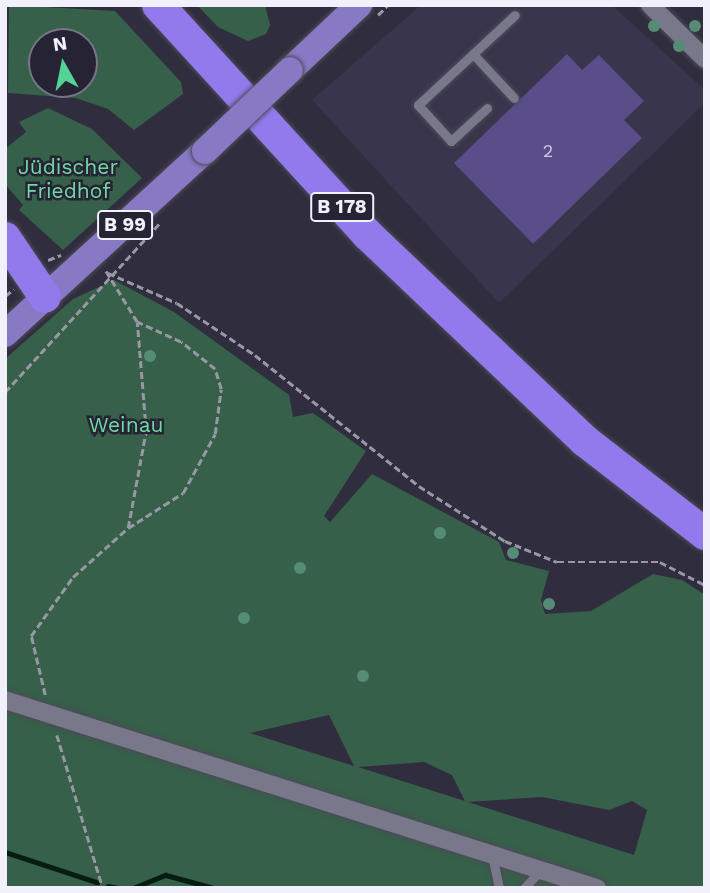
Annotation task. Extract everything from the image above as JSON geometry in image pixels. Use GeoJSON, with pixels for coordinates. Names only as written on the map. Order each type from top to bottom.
{"type":"FeatureCollection","features":[{"type":"Feature","properties":{"kind":"highway","name":"B 178"},"geometry":{"type":"LineString","coordinates":[[159,7],[368,235],[585,441],[705,534]]}},
{"type":"Feature","properties":{"kind":"highway"},"geometry":{"type":"LineString","coordinates":[[5,238],[45,298]]}},
{"type":"Feature","properties":{"kind":"main road","name":"B 99"},"geometry":{"type":"LineString","coordinates":[[5,334],[205,151],[359,5]]}},
{"type":"Feature","properties":{"kind":"street"},"geometry":{"type":"LineString","coordinates":[[650,5],[705,59]]}},
{"type":"Feature","properties":{"kind":"street"},"geometry":{"type":"LineString","coordinates":[[5,700],[491,850],[597,888]]}},
{"type":"Feature","properties":{"kind":"lane"},"geometry":{"type":"LineString","coordinates":[[487,108],[451,141],[418,105],[515,15]]}},
{"type":"Feature","properties":{"kind":"lane"},"geometry":{"type":"LineString","coordinates":[[473,54],[514,98]]}},
{"type":"Feature","properties":{"kind":"lane"},"geometry":{"type":"LineString","coordinates":[[491,850],[499,888]]}},
{"type":"Feature","properties":{"kind":"lane"},"geometry":{"type":"LineString","coordinates":[[524,888],[544,867]]}},
{"type":"Feature","properties":{"kind":"path"},"geometry":{"type":"LineString","coordinates":[[108,273],[137,322],[146,431],[128,528]]}},
{"type":"Feature","properties":{"kind":"path"},"geometry":{"type":"LineString","coordinates":[[5,392],[108,273]]}},
{"type":"Feature","properties":{"kind":"path"},"geometry":{"type":"LineString","coordinates":[[108,273],[177,303],[255,355],[419,486],[506,541],[556,562],[660,562],[705,585]]}},
{"type":"Feature","properties":{"kind":"path"},"geometry":{"type":"LineString","coordinates":[[103,888],[51,714],[31,636],[73,577],[128,528],[183,493],[215,434],[220,389],[215,369],[190,348],[137,322]]}},
{"type":"Feature","properties":{"kind":"shaded area"},"geometry":{"type":"Polygon","coordinates":[[[421,5],[612,5],[705,90],[705,103],[499,303],[312,100],[421,5]]]}},
{"type":"Feature","properties":{"kind":"green space"},"geometry":{"type":"Polygon","coordinates":[[[9,5],[115,11],[181,82],[183,94],[134,130],[108,109],[76,98],[98,98],[98,28],[28,28],[28,94],[8,93],[9,5]]]}},
{"type":"Feature","properties":{"kind":"green space"},"geometry":{"type":"Polygon","coordinates":[[[197,5],[265,5],[270,25],[266,34],[248,41],[218,27],[197,5]]]}},
{"type":"Feature","properties":{"kind":"green space","name":"Jüdischer Friedhof"},"geometry":{"type":"Polygon","coordinates":[[[48,108],[92,129],[142,178],[63,250],[19,210],[23,205],[5,184],[5,149],[26,132],[19,122],[48,108]]]}},
{"type":"Feature","properties":{"kind":"green space","name":"Weinau"},"geometry":{"type":"Polygon","coordinates":[[[114,280],[174,312],[289,395],[293,417],[313,413],[366,451],[324,516],[330,522],[372,474],[499,542],[506,560],[549,571],[541,600],[545,614],[591,611],[653,574],[682,580],[705,595],[705,888],[5,888],[5,359],[73,299],[114,280]],[[329,715],[250,733],[354,766],[329,715]],[[424,762],[358,767],[465,801],[452,775],[424,762]],[[542,797],[468,802],[634,855],[647,810],[632,801],[609,810],[542,797]]]}},
{"type":"Feature","properties":{"kind":"building"},"geometry":{"type":"Polygon","coordinates":[[[567,54],[582,70],[599,55],[644,101],[624,120],[642,138],[533,244],[454,163],[567,54]]]}},
{"type":"Feature","properties":{"kind":"waterway"},"geometry":{"type":"LineString","coordinates":[[5,852],[97,882]]}},
{"type":"Feature","properties":{"kind":"waterway"},"geometry":{"type":"LineString","coordinates":[[133,888],[166,875],[214,888]]}},
{"type":"Feature","properties":{"kind":"waterway"},"geometry":{"type":"LineString","coordinates":[[108,886],[118,888]]}}]}
